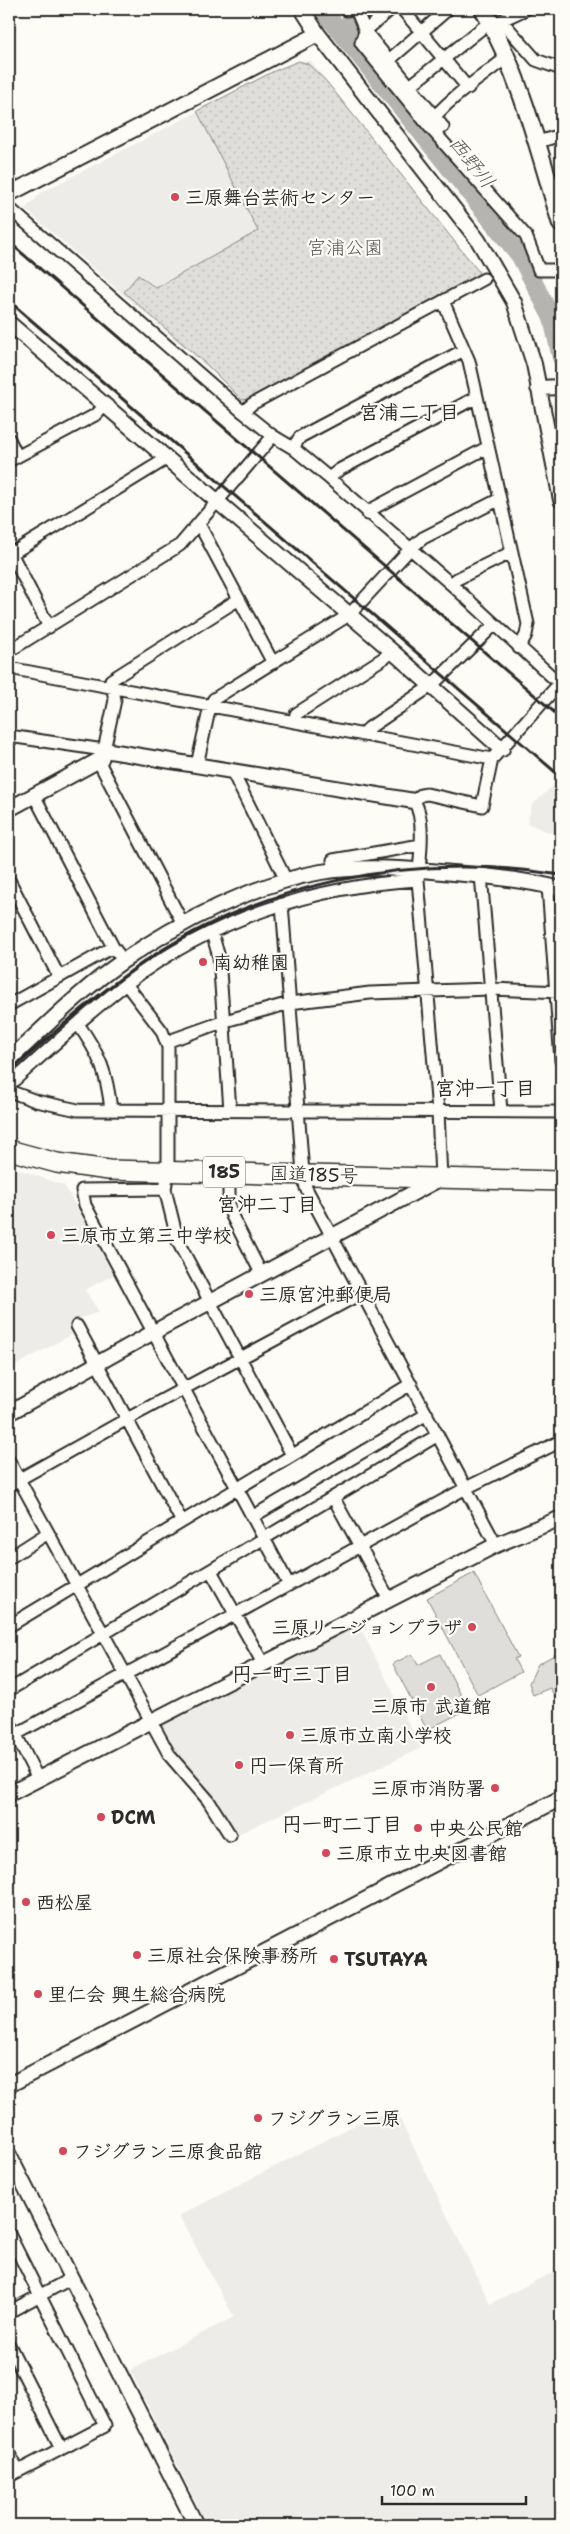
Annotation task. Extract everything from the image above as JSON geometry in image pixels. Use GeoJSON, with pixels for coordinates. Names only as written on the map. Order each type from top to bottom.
{"type":"FeatureCollection","features":[{"type":"Feature","properties":{"kind":"highway","name":"国道185号"},"geometry":{"type":"LineString","coordinates":[[9,1150],[74,1166],[166,1180],[229,1172],[561,1180]]}},
{"type":"Feature","properties":{"kind":"main road"},"geometry":{"type":"LineString","coordinates":[[483,9],[507,57],[538,142],[561,224]]}},
{"type":"Feature","properties":{"kind":"street"},"geometry":{"type":"LineString","coordinates":[[302,9],[318,34],[478,240],[514,302],[525,332],[561,500]]}},
{"type":"Feature","properties":{"kind":"street"},"geometry":{"type":"LineString","coordinates":[[350,9],[365,31],[410,86],[431,121],[443,127]]}},
{"type":"Feature","properties":{"kind":"street"},"geometry":{"type":"LineString","coordinates":[[391,9],[365,31],[361,43],[431,121],[526,236],[539,270],[561,270]]}},
{"type":"Feature","properties":{"kind":"street"},"geometry":{"type":"LineString","coordinates":[[402,9],[468,88]]}},
{"type":"Feature","properties":{"kind":"street"},"geometry":{"type":"LineString","coordinates":[[388,60],[448,9]]}},
{"type":"Feature","properties":{"kind":"street"},"geometry":{"type":"LineString","coordinates":[[492,25],[526,9]]}},
{"type":"Feature","properties":{"kind":"street"},"geometry":{"type":"LineString","coordinates":[[410,86],[445,60],[486,25],[507,27],[536,60],[561,69]]}},
{"type":"Feature","properties":{"kind":"street"},"geometry":{"type":"LineString","coordinates":[[9,194],[318,34]]}},
{"type":"Feature","properties":{"kind":"street"},"geometry":{"type":"LineString","coordinates":[[431,121],[507,57]]}},
{"type":"Feature","properties":{"kind":"street"},"geometry":{"type":"LineString","coordinates":[[538,142],[561,135]]}},
{"type":"Feature","properties":{"kind":"street"},"geometry":{"type":"LineString","coordinates":[[9,208],[243,412],[273,436],[293,448],[329,478],[368,514],[451,584],[560,685],[497,754],[482,806],[427,794],[421,795],[414,801],[197,765],[102,755],[9,736]]}},
{"type":"Feature","properties":{"kind":"street"},"geometry":{"type":"LineString","coordinates":[[243,412],[252,404],[484,279]]}},
{"type":"Feature","properties":{"kind":"street"},"geometry":{"type":"LineString","coordinates":[[443,302],[469,360],[528,624],[526,635],[518,648]]}},
{"type":"Feature","properties":{"kind":"street"},"geometry":{"type":"LineString","coordinates":[[9,323],[166,460],[393,652],[431,686],[497,754]]}},
{"type":"Feature","properties":{"kind":"street"},"geometry":{"type":"LineString","coordinates":[[293,448],[300,437],[464,350]]}},
{"type":"Feature","properties":{"kind":"street"},"geometry":{"type":"LineString","coordinates":[[538,388],[557,388]]}},
{"type":"Feature","properties":{"kind":"street"},"geometry":{"type":"LineString","coordinates":[[329,478],[339,470],[477,397]]}},
{"type":"Feature","properties":{"kind":"street"},"geometry":{"type":"LineString","coordinates":[[9,440],[13,458],[97,414],[104,406]]}},
{"type":"Feature","properties":{"kind":"street"},"geometry":{"type":"LineString","coordinates":[[9,651],[169,554],[199,524],[273,436]]}},
{"type":"Feature","properties":{"kind":"street"},"geometry":{"type":"LineString","coordinates":[[368,514],[374,508],[488,447]]}},
{"type":"Feature","properties":{"kind":"street"},"geometry":{"type":"LineString","coordinates":[[49,626],[10,552],[166,460]]}},
{"type":"Feature","properties":{"kind":"street"},"geometry":{"type":"LineString","coordinates":[[197,765],[210,706],[214,699],[349,615],[410,549],[423,538],[500,499]]}},
{"type":"Feature","properties":{"kind":"street"},"geometry":{"type":"LineString","coordinates":[[199,524],[273,663]]}},
{"type":"Feature","properties":{"kind":"street"},"geometry":{"type":"LineString","coordinates":[[451,584],[457,579],[512,552]]}},
{"type":"Feature","properties":{"kind":"street"},"geometry":{"type":"LineString","coordinates":[[183,924],[100,764],[114,700],[111,680],[239,599]]}},
{"type":"Feature","properties":{"kind":"street"},"geometry":{"type":"LineString","coordinates":[[362,735],[369,728],[431,686],[494,624]]}},
{"type":"Feature","properties":{"kind":"street"},"geometry":{"type":"LineString","coordinates":[[294,722],[296,714],[393,652]]}},
{"type":"Feature","properties":{"kind":"street"},"geometry":{"type":"LineString","coordinates":[[9,668],[362,735],[497,754]]}},
{"type":"Feature","properties":{"kind":"street"},"geometry":{"type":"LineString","coordinates":[[9,809],[102,755]]}},
{"type":"Feature","properties":{"kind":"street"},"geometry":{"type":"LineString","coordinates":[[232,771],[286,880]]}},
{"type":"Feature","properties":{"kind":"street"},"geometry":{"type":"LineString","coordinates":[[34,796],[113,947],[124,960]]}},
{"type":"Feature","properties":{"kind":"street"},"geometry":{"type":"LineString","coordinates":[[9,1413],[152,1333],[441,1178],[438,1111],[418,875],[421,845],[418,808],[414,801]]}},
{"type":"Feature","properties":{"kind":"street"},"geometry":{"type":"LineString","coordinates":[[336,870],[333,860],[421,845]]}},
{"type":"Feature","properties":{"kind":"street"},"geometry":{"type":"LineString","coordinates":[[9,1060],[99,979],[124,960],[183,924],[227,903],[286,880],[336,870],[361,868],[418,875],[481,875],[555,888],[561,1061]]}},
{"type":"Feature","properties":{"kind":"street"},"geometry":{"type":"LineString","coordinates":[[9,1085],[126,984],[160,961],[212,933],[246,916],[282,904],[338,889],[418,875]]}},
{"type":"Feature","properties":{"kind":"street"},"geometry":{"type":"LineString","coordinates":[[481,875],[501,1112]]}},
{"type":"Feature","properties":{"kind":"street"},"geometry":{"type":"LineString","coordinates":[[9,880],[59,977]]}},
{"type":"Feature","properties":{"kind":"street"},"geometry":{"type":"LineString","coordinates":[[282,904],[300,1111],[303,1173],[306,1188],[496,1545]]}},
{"type":"Feature","properties":{"kind":"street"},"geometry":{"type":"LineString","coordinates":[[212,933],[219,958],[230,1110]]}},
{"type":"Feature","properties":{"kind":"street"},"geometry":{"type":"LineString","coordinates":[[9,1005],[113,947]]}},
{"type":"Feature","properties":{"kind":"street"},"geometry":{"type":"LineString","coordinates":[[126,984],[162,1031],[166,1042],[168,1110],[166,1180],[178,1242],[292,1456]]}},
{"type":"Feature","properties":{"kind":"street"},"geometry":{"type":"LineString","coordinates":[[166,1042],[225,1021],[290,1003],[370,992],[491,989],[559,992]]}},
{"type":"Feature","properties":{"kind":"street"},"geometry":{"type":"LineString","coordinates":[[78,1024],[100,1057],[106,1073],[111,1110]]}},
{"type":"Feature","properties":{"kind":"street"},"geometry":{"type":"LineString","coordinates":[[9,1091],[36,1100],[78,1110],[561,1112]]}},
{"type":"Feature","properties":{"kind":"street"},"geometry":{"type":"LineString","coordinates":[[229,1172],[229,1206],[232,1216],[262,1275]]}},
{"type":"Feature","properties":{"kind":"street"},"geometry":{"type":"LineString","coordinates":[[166,1180],[82,1190],[85,1205],[152,1333],[289,1585]]}},
{"type":"Feature","properties":{"kind":"street"},"geometry":{"type":"LineString","coordinates":[[14,1482],[127,1418],[362,1294]]}},
{"type":"Feature","properties":{"kind":"street"},"geometry":{"type":"LineString","coordinates":[[77,1326],[182,1522]]}},
{"type":"Feature","properties":{"kind":"street"},"geometry":{"type":"LineString","coordinates":[[9,1626],[411,1384]]}},
{"type":"Feature","properties":{"kind":"street"},"geometry":{"type":"LineString","coordinates":[[252,1517],[427,1414]]}},
{"type":"Feature","properties":{"kind":"street"},"geometry":{"type":"LineString","coordinates":[[9,1690],[211,1571],[263,1537],[438,1436]]}},
{"type":"Feature","properties":{"kind":"street"},"geometry":{"type":"LineString","coordinates":[[12,1736],[466,1488],[561,1441]]}},
{"type":"Feature","properties":{"kind":"street"},"geometry":{"type":"LineString","coordinates":[[9,1461],[14,1482],[48,1533],[170,1756],[208,1800],[230,1835]]}},
{"type":"Feature","properties":{"kind":"street"},"geometry":{"type":"LineString","coordinates":[[332,1497],[390,1599]]}},
{"type":"Feature","properties":{"kind":"street"},"geometry":{"type":"LineString","coordinates":[[9,1794],[496,1545],[561,1518]]}},
{"type":"Feature","properties":{"kind":"street"},"geometry":{"type":"LineString","coordinates":[[9,1558],[48,1533]]}},
{"type":"Feature","properties":{"kind":"street"},"geometry":{"type":"LineString","coordinates":[[211,1571],[264,1665]]}},
{"type":"Feature","properties":{"kind":"street"},"geometry":{"type":"LineString","coordinates":[[9,1721],[12,1736],[38,1779]]}},
{"type":"Feature","properties":{"kind":"street"},"geometry":{"type":"LineString","coordinates":[[9,2085],[561,1798]]}},
{"type":"Feature","properties":{"kind":"street"},"geometry":{"type":"LineString","coordinates":[[9,2155],[196,2525]]}},
{"type":"Feature","properties":{"kind":"street"},"geometry":{"type":"LineString","coordinates":[[9,2234],[105,2426],[13,2474],[9,2454]]}},
{"type":"Feature","properties":{"kind":"street"},"geometry":{"type":"LineString","coordinates":[[9,2312],[72,2278]]}},
{"type":"Feature","properties":{"kind":"street"},"geometry":{"type":"LineString","coordinates":[[9,2345],[61,2448]]}},
{"type":"Feature","properties":{"kind":"shaded area","name":"宮浦公園"},"geometry":{"type":"Polygon","coordinates":[[[296,61],[311,61],[476,271],[475,281],[256,398],[243,399],[25,209],[42,192],[296,61]]]}},
{"type":"Feature","properties":{"kind":"shaded area"},"geometry":{"type":"Polygon","coordinates":[[[553,786],[561,791],[561,837],[527,823],[532,805],[553,786]]]}},
{"type":"Feature","properties":{"kind":"shaded area","name":"三原市立第三中学校"},"geometry":{"type":"Polygon","coordinates":[[[9,1166],[65,1186],[113,1275],[85,1290],[99,1312],[81,1318],[87,1326],[9,1369],[9,1166]]]}},
{"type":"Feature","properties":{"kind":"shaded area","name":"三原市立南小学校"},"geometry":{"type":"Polygon","coordinates":[[[359,1625],[421,1748],[238,1834],[212,1794],[174,1754],[159,1723],[359,1625]]]}},
{"type":"Feature","properties":{"kind":"shaded area"},"geometry":{"type":"Polygon","coordinates":[[[395,2109],[490,2304],[561,2268],[561,2525],[207,2525],[130,2370],[234,2317],[179,2216],[355,2125],[395,2109]]]}},
{"type":"Feature","properties":{"kind":"green space","name":"宮浦公園"},"geometry":{"type":"Polygon","coordinates":[[[299,61],[308,64],[326,81],[479,272],[474,279],[248,399],[242,400],[207,365],[124,292],[138,275],[156,288],[258,231],[197,111],[274,71],[299,61]]]}},
{"type":"Feature","properties":{"kind":"green space","name":"三原リージョンプラザ"},"geometry":{"type":"Polygon","coordinates":[[[474,1573],[518,1657],[514,1659],[521,1672],[478,1695],[427,1598],[474,1573]]]}},
{"type":"Feature","properties":{"kind":"green space","name":"三原市 武道館"},"geometry":{"type":"Polygon","coordinates":[[[412,1654],[418,1665],[440,1654],[468,1709],[427,1730],[393,1664],[412,1654]]]}},
{"type":"Feature","properties":{"kind":"green space"},"geometry":{"type":"Polygon","coordinates":[[[556,1654],[561,1657],[561,1708],[550,1688],[533,1695],[529,1683],[538,1664],[556,1654]]]}},
{"type":"Feature","properties":{"kind":"waterway","name":"西野川"},"geometry":{"type":"LineString","coordinates":[[322,9],[520,256],[552,318],[561,358]]}},
{"type":"Feature","properties":{"kind":"waterway"},"geometry":{"type":"LineString","coordinates":[[350,9],[353,48]]}},
{"type":"Feature","properties":{"kind":"railway"},"geometry":{"type":"LineString","coordinates":[[9,242],[561,718]]}},
{"type":"Feature","properties":{"kind":"railway"},"geometry":{"type":"LineString","coordinates":[[9,301],[561,777]]}},
{"type":"Feature","properties":{"kind":"railway"},"geometry":{"type":"LineString","coordinates":[[9,1073],[68,1020],[131,971],[179,940],[229,915],[282,895],[337,881],[392,871],[449,867],[505,869],[561,875]]}},
{"type":"Feature","properties":{"kind":"place","name":"三原舞台芸術センター"},"geometry":{"type":"Point","coordinates":[175,197]}},
{"type":"Feature","properties":{"kind":"place","name":"南幼稚園"},"geometry":{"type":"Point","coordinates":[203,962]}},
{"type":"Feature","properties":{"kind":"place","name":"三原市立第三中学校"},"geometry":{"type":"Point","coordinates":[51,1235]}},
{"type":"Feature","properties":{"kind":"place","name":"三原宮沖郵便局"},"geometry":{"type":"Point","coordinates":[249,1294]}},
{"type":"Feature","properties":{"kind":"place","name":"三原リージョンプラザ"},"geometry":{"type":"Point","coordinates":[472,1627]}},
{"type":"Feature","properties":{"kind":"place","name":"三原市 武道館"},"geometry":{"type":"Point","coordinates":[431,1687]}},
{"type":"Feature","properties":{"kind":"place","name":"三原市立南小学校"},"geometry":{"type":"Point","coordinates":[290,1735]}},
{"type":"Feature","properties":{"kind":"place","name":"円一保育所"},"geometry":{"type":"Point","coordinates":[239,1765]}},
{"type":"Feature","properties":{"kind":"place","name":"三原市消防署"},"geometry":{"type":"Point","coordinates":[495,1788]}},
{"type":"Feature","properties":{"kind":"place","name":"DCM"},"geometry":{"type":"Point","coordinates":[101,1817]}},
{"type":"Feature","properties":{"kind":"place","name":"中央公民館"},"geometry":{"type":"Point","coordinates":[418,1828]}},
{"type":"Feature","properties":{"kind":"place","name":"三原市立中央図書館"},"geometry":{"type":"Point","coordinates":[326,1853]}},
{"type":"Feature","properties":{"kind":"place","name":"西松屋"},"geometry":{"type":"Point","coordinates":[26,1902]}},
{"type":"Feature","properties":{"kind":"place","name":"三原社会保険事務所"},"geometry":{"type":"Point","coordinates":[137,1955]}},
{"type":"Feature","properties":{"kind":"place","name":"TSUTAYA"},"geometry":{"type":"Point","coordinates":[334,1959]}},
{"type":"Feature","properties":{"kind":"place","name":"里仁会 興生総合病院"},"geometry":{"type":"Point","coordinates":[38,1994]}},
{"type":"Feature","properties":{"kind":"place","name":"フジグラン三原"},"geometry":{"type":"Point","coordinates":[258,2118]}},
{"type":"Feature","properties":{"kind":"place","name":"フジグラン三原食品館"},"geometry":{"type":"Point","coordinates":[63,2151]}},
{"type":"Feature","properties":{"kind":"district","name":"宮浦二丁目"},"geometry":{"type":"Point","coordinates":[409,412]}},
{"type":"Feature","properties":{"kind":"district","name":"宮沖一丁目"},"geometry":{"type":"Point","coordinates":[485,1088]}},
{"type":"Feature","properties":{"kind":"district","name":"宮沖二丁目"},"geometry":{"type":"Point","coordinates":[267,1204]}},
{"type":"Feature","properties":{"kind":"district","name":"円一町三丁目"},"geometry":{"type":"Point","coordinates":[292,1674]}},
{"type":"Feature","properties":{"kind":"district","name":"円一町二丁目"},"geometry":{"type":"Point","coordinates":[342,1824]}}]}
